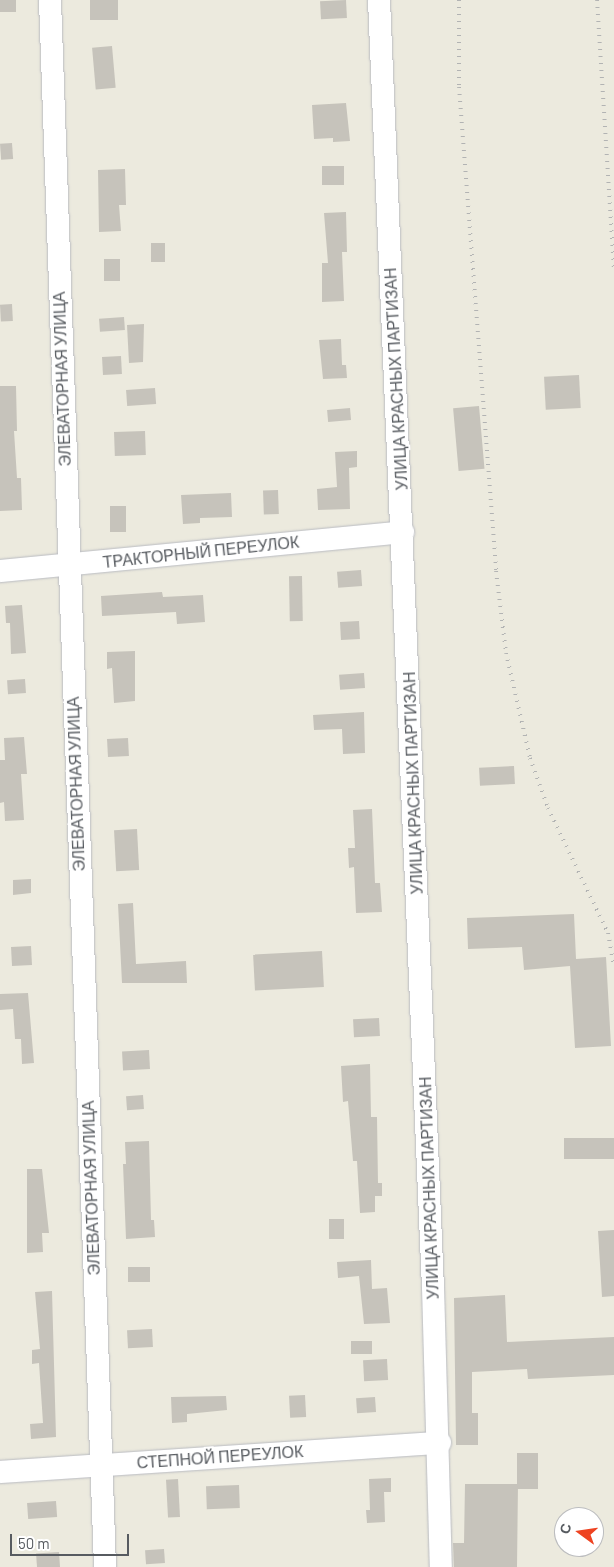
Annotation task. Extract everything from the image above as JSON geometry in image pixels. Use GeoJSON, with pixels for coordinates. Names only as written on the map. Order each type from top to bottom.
{"type":"FeatureCollection","features":[{"type":"Feature","properties":{"kind":"street","name":"ЭЛЕВАТОРНАЯ УЛИЦА"},"geometry":{"type":"LineString","coordinates":[[50,0],[68,565],[105,1567]]}},
{"type":"Feature","properties":{"kind":"street","name":"УЛИЦА КРАСНЫХ ПАРТИЗАН"},"geometry":{"type":"LineString","coordinates":[[379,0],[403,532],[440,1443],[441,1567]]}},
{"type":"Feature","properties":{"kind":"street","name":"ТРАКТОРНЫЙ ПЕРЕУЛОК"},"geometry":{"type":"LineString","coordinates":[[0,571],[403,532]]}},
{"type":"Feature","properties":{"kind":"street","name":"СТЕПНОЙ ПЕРЕУЛОК"},"geometry":{"type":"LineString","coordinates":[[0,1472],[440,1443]]}},
{"type":"Feature","properties":{"kind":"building"},"geometry":{"type":"Polygon","coordinates":[[[0,0],[16,0],[16,12],[0,12],[0,0]]]}},
{"type":"Feature","properties":{"kind":"building"},"geometry":{"type":"Polygon","coordinates":[[[90,0],[118,0],[118,20],[90,20],[90,0]]]}},
{"type":"Feature","properties":{"kind":"building"},"geometry":{"type":"Polygon","coordinates":[[[346,0],[347,18],[321,19],[320,1],[346,0]]]}},
{"type":"Feature","properties":{"kind":"building"},"geometry":{"type":"Polygon","coordinates":[[[112,46],[116,88],[96,90],[92,48],[112,46]]]}},
{"type":"Feature","properties":{"kind":"building"},"geometry":{"type":"Polygon","coordinates":[[[346,103],[350,141],[333,142],[333,138],[314,139],[312,105],[346,103]]]}},
{"type":"Feature","properties":{"kind":"building"},"geometry":{"type":"Polygon","coordinates":[[[12,143],[13,159],[1,160],[0,144],[12,143]]]}},
{"type":"Feature","properties":{"kind":"building"},"geometry":{"type":"Polygon","coordinates":[[[322,166],[344,166],[344,185],[322,185],[322,166]]]}},
{"type":"Feature","properties":{"kind":"building"},"geometry":{"type":"Polygon","coordinates":[[[125,169],[126,205],[119,205],[121,231],[99,232],[98,170],[125,169]]]}},
{"type":"Feature","properties":{"kind":"building"},"geometry":{"type":"Polygon","coordinates":[[[346,212],[347,252],[342,252],[344,301],[322,302],[322,263],[328,263],[324,213],[346,212]]]}},
{"type":"Feature","properties":{"kind":"building"},"geometry":{"type":"Polygon","coordinates":[[[151,243],[165,243],[165,262],[151,262],[151,243]]]}},
{"type":"Feature","properties":{"kind":"building"},"geometry":{"type":"Polygon","coordinates":[[[104,259],[120,259],[120,281],[104,281],[104,259]]]}},
{"type":"Feature","properties":{"kind":"building"},"geometry":{"type":"Polygon","coordinates":[[[12,304],[13,321],[1,322],[0,305],[12,304]]]}},
{"type":"Feature","properties":{"kind":"building"},"geometry":{"type":"Polygon","coordinates":[[[124,317],[125,330],[100,332],[99,319],[124,317]]]}},
{"type":"Feature","properties":{"kind":"building"},"geometry":{"type":"Polygon","coordinates":[[[144,324],[143,362],[129,363],[127,325],[144,324]]]}},
{"type":"Feature","properties":{"kind":"building"},"geometry":{"type":"Polygon","coordinates":[[[341,339],[342,365],[346,365],[347,378],[323,379],[319,340],[341,339]]]}},
{"type":"Feature","properties":{"kind":"building"},"geometry":{"type":"Polygon","coordinates":[[[121,356],[122,374],[103,375],[102,357],[121,356]]]}},
{"type":"Feature","properties":{"kind":"building"},"geometry":{"type":"Polygon","coordinates":[[[579,375],[581,408],[546,410],[544,377],[579,375]]]}},
{"type":"Feature","properties":{"kind":"building"},"geometry":{"type":"Polygon","coordinates":[[[0,386],[16,386],[17,431],[14,431],[17,478],[21,478],[22,510],[0,511],[0,386]]]}},
{"type":"Feature","properties":{"kind":"building"},"geometry":{"type":"Polygon","coordinates":[[[155,388],[156,404],[127,406],[126,390],[155,388]]]}},
{"type":"Feature","properties":{"kind":"building"},"geometry":{"type":"Polygon","coordinates":[[[479,406],[484,469],[459,471],[453,408],[479,406]]]}},
{"type":"Feature","properties":{"kind":"building"},"geometry":{"type":"Polygon","coordinates":[[[350,408],[351,420],[328,422],[327,410],[350,408]]]}},
{"type":"Feature","properties":{"kind":"building"},"geometry":{"type":"Polygon","coordinates":[[[145,431],[146,455],[115,456],[114,432],[145,431]]]}},
{"type":"Feature","properties":{"kind":"building"},"geometry":{"type":"Polygon","coordinates":[[[357,451],[357,467],[349,468],[350,509],[318,510],[317,489],[337,487],[335,452],[357,451]]]}},
{"type":"Feature","properties":{"kind":"building"},"geometry":{"type":"Polygon","coordinates":[[[278,490],[279,514],[264,515],[263,491],[278,490]]]}},
{"type":"Feature","properties":{"kind":"building"},"geometry":{"type":"Polygon","coordinates":[[[231,493],[232,517],[200,518],[200,523],[183,524],[181,495],[231,493]]]}},
{"type":"Feature","properties":{"kind":"building"},"geometry":{"type":"Polygon","coordinates":[[[110,506],[126,506],[126,532],[110,532],[110,506]]]}},
{"type":"Feature","properties":{"kind":"building"},"geometry":{"type":"Polygon","coordinates":[[[361,570],[362,586],[338,588],[337,572],[361,570]]]}},
{"type":"Feature","properties":{"kind":"building"},"geometry":{"type":"Polygon","coordinates":[[[289,576],[302,576],[303,621],[290,621],[289,576]]]}},
{"type":"Feature","properties":{"kind":"building"},"geometry":{"type":"Polygon","coordinates":[[[162,592],[163,597],[203,595],[205,622],[177,624],[176,612],[102,616],[101,596],[162,592]]]}},
{"type":"Feature","properties":{"kind":"building"},"geometry":{"type":"Polygon","coordinates":[[[22,605],[26,653],[11,654],[10,623],[6,623],[5,606],[22,605]]]}},
{"type":"Feature","properties":{"kind":"building"},"geometry":{"type":"Polygon","coordinates":[[[359,621],[360,639],[341,640],[340,622],[359,621]]]}},
{"type":"Feature","properties":{"kind":"building"},"geometry":{"type":"Polygon","coordinates":[[[135,651],[135,701],[114,703],[112,668],[107,669],[107,652],[135,651]]]}},
{"type":"Feature","properties":{"kind":"building"},"geometry":{"type":"Polygon","coordinates":[[[364,673],[365,688],[340,690],[339,675],[364,673]]]}},
{"type":"Feature","properties":{"kind":"building"},"geometry":{"type":"Polygon","coordinates":[[[25,679],[26,693],[8,694],[7,680],[25,679]]]}},
{"type":"Feature","properties":{"kind":"building"},"geometry":{"type":"Polygon","coordinates":[[[364,712],[365,753],[343,754],[342,729],[314,730],[313,715],[364,712]]]}},
{"type":"Feature","properties":{"kind":"building"},"geometry":{"type":"Polygon","coordinates":[[[24,737],[27,774],[21,774],[24,820],[5,821],[4,802],[0,803],[0,760],[5,760],[4,738],[24,737]]]}},
{"type":"Feature","properties":{"kind":"building"},"geometry":{"type":"Polygon","coordinates":[[[128,738],[129,756],[108,757],[107,739],[128,738]]]}},
{"type":"Feature","properties":{"kind":"building"},"geometry":{"type":"Polygon","coordinates":[[[514,766],[515,784],[480,786],[479,768],[514,766]]]}},
{"type":"Feature","properties":{"kind":"building"},"geometry":{"type":"Polygon","coordinates":[[[372,809],[375,883],[380,883],[382,912],[356,913],[354,867],[349,868],[348,848],[355,848],[353,810],[372,809]]]}},
{"type":"Feature","properties":{"kind":"building"},"geometry":{"type":"Polygon","coordinates":[[[137,829],[139,870],[116,871],[114,830],[137,829]]]}},
{"type":"Feature","properties":{"kind":"building"},"geometry":{"type":"Polygon","coordinates":[[[31,879],[31,893],[13,895],[13,880],[31,879]]]}},
{"type":"Feature","properties":{"kind":"building"},"geometry":{"type":"Polygon","coordinates":[[[133,903],[136,964],[186,961],[187,983],[122,983],[118,904],[133,903]]]}},
{"type":"Feature","properties":{"kind":"building"},"geometry":{"type":"Polygon","coordinates":[[[574,914],[576,959],[606,957],[611,1046],[575,1048],[570,966],[524,970],[522,947],[468,949],[467,918],[574,914]]]}},
{"type":"Feature","properties":{"kind":"building"},"geometry":{"type":"Polygon","coordinates":[[[31,946],[32,965],[12,966],[11,947],[31,946]]]}},
{"type":"Feature","properties":{"kind":"building"},"geometry":{"type":"Polygon","coordinates":[[[322,951],[324,987],[255,991],[253,955],[322,951]]]}},
{"type":"Feature","properties":{"kind":"building"},"geometry":{"type":"Polygon","coordinates":[[[28,993],[34,1063],[22,1064],[21,1039],[15,1039],[13,1009],[0,1010],[0,994],[28,993]]]}},
{"type":"Feature","properties":{"kind":"building"},"geometry":{"type":"Polygon","coordinates":[[[379,1018],[380,1036],[354,1037],[353,1019],[379,1018]]]}},
{"type":"Feature","properties":{"kind":"building"},"geometry":{"type":"Polygon","coordinates":[[[149,1050],[150,1069],[123,1070],[122,1051],[149,1050]]]}},
{"type":"Feature","properties":{"kind":"building"},"geometry":{"type":"Polygon","coordinates":[[[370,1064],[371,1117],[377,1117],[378,1183],[382,1183],[382,1196],[375,1196],[375,1212],[360,1213],[357,1161],[353,1161],[348,1101],[343,1102],[341,1066],[370,1064]]]}},
{"type":"Feature","properties":{"kind":"building"},"geometry":{"type":"Polygon","coordinates":[[[143,1095],[144,1109],[127,1110],[126,1096],[143,1095]]]}},
{"type":"Feature","properties":{"kind":"building"},"geometry":{"type":"Polygon","coordinates":[[[564,1138],[614,1138],[614,1159],[564,1159],[564,1138]]]}},
{"type":"Feature","properties":{"kind":"building"},"geometry":{"type":"Polygon","coordinates":[[[149,1141],[151,1220],[154,1220],[155,1237],[126,1239],[123,1164],[126,1164],[125,1142],[149,1141]]]}},
{"type":"Feature","properties":{"kind":"building"},"geometry":{"type":"Polygon","coordinates":[[[27,1169],[42,1169],[49,1233],[42,1233],[43,1252],[27,1253],[27,1169]]]}},
{"type":"Feature","properties":{"kind":"building"},"geometry":{"type":"Polygon","coordinates":[[[329,1219],[344,1219],[344,1239],[329,1239],[329,1219]]]}},
{"type":"Feature","properties":{"kind":"building"},"geometry":{"type":"Polygon","coordinates":[[[614,1230],[614,1296],[602,1297],[598,1231],[614,1230]]]}},
{"type":"Feature","properties":{"kind":"building"},"geometry":{"type":"Polygon","coordinates":[[[371,1260],[372,1289],[387,1288],[390,1323],[364,1324],[359,1276],[338,1278],[337,1262],[371,1260]]]}},
{"type":"Feature","properties":{"kind":"building"},"geometry":{"type":"Polygon","coordinates":[[[128,1267],[150,1267],[150,1282],[128,1282],[128,1267]]]}},
{"type":"Feature","properties":{"kind":"building"},"geometry":{"type":"Polygon","coordinates":[[[52,1291],[56,1437],[31,1439],[30,1424],[43,1423],[39,1363],[32,1364],[32,1350],[40,1349],[35,1292],[52,1291]]]}},
{"type":"Feature","properties":{"kind":"building"},"geometry":{"type":"Polygon","coordinates":[[[505,1295],[507,1342],[614,1337],[614,1375],[528,1379],[527,1369],[472,1372],[472,1413],[478,1413],[478,1445],[456,1445],[454,1298],[505,1295]]]}},
{"type":"Feature","properties":{"kind":"building"},"geometry":{"type":"Polygon","coordinates":[[[152,1329],[153,1347],[128,1348],[127,1330],[152,1329]]]}},
{"type":"Feature","properties":{"kind":"building"},"geometry":{"type":"Polygon","coordinates":[[[351,1341],[372,1341],[372,1354],[351,1354],[351,1341]]]}},
{"type":"Feature","properties":{"kind":"building"},"geometry":{"type":"Polygon","coordinates":[[[387,1359],[388,1380],[364,1381],[363,1360],[387,1359]]]}},
{"type":"Feature","properties":{"kind":"building"},"geometry":{"type":"Polygon","coordinates":[[[305,1395],[306,1417],[290,1418],[289,1396],[305,1395]]]}},
{"type":"Feature","properties":{"kind":"building"},"geometry":{"type":"Polygon","coordinates":[[[226,1396],[227,1410],[187,1414],[187,1422],[172,1423],[171,1397],[226,1396]]]}},
{"type":"Feature","properties":{"kind":"building"},"geometry":{"type":"Polygon","coordinates":[[[375,1397],[376,1412],[357,1413],[356,1398],[375,1397]]]}},
{"type":"Feature","properties":{"kind":"building"},"geometry":{"type":"Polygon","coordinates":[[[517,1453],[538,1453],[538,1489],[517,1489],[517,1453]]]}},
{"type":"Feature","properties":{"kind":"building"},"geometry":{"type":"Polygon","coordinates":[[[391,1478],[391,1492],[384,1492],[385,1522],[367,1523],[366,1510],[370,1510],[369,1479],[391,1478]]]}},
{"type":"Feature","properties":{"kind":"building"},"geometry":{"type":"Polygon","coordinates":[[[178,1479],[180,1517],[168,1518],[166,1480],[178,1479]]]}},
{"type":"Feature","properties":{"kind":"building"},"geometry":{"type":"Polygon","coordinates":[[[465,1484],[518,1484],[517,1567],[454,1567],[453,1543],[464,1543],[465,1484]]]}},
{"type":"Feature","properties":{"kind":"building"},"geometry":{"type":"Polygon","coordinates":[[[239,1485],[240,1508],[207,1509],[206,1486],[239,1485]]]}},
{"type":"Feature","properties":{"kind":"building"},"geometry":{"type":"Polygon","coordinates":[[[56,1501],[57,1517],[28,1519],[27,1503],[56,1501]]]}},
{"type":"Feature","properties":{"kind":"building"},"geometry":{"type":"Polygon","coordinates":[[[164,1549],[165,1563],[146,1564],[145,1550],[164,1549]]]}},
{"type":"Feature","properties":{"kind":"building"},"geometry":{"type":"Polygon","coordinates":[[[59,1552],[60,1567],[37,1567],[36,1554],[59,1552]]]}},
{"type":"Feature","properties":{"kind":"railway"},"geometry":{"type":"LineString","coordinates":[[459,0],[459,87],[496,571],[506,653],[530,758],[548,808],[608,933],[614,966]]}},
{"type":"Feature","properties":{"kind":"railway"},"geometry":{"type":"LineString","coordinates":[[597,0],[614,268]]}}]}
